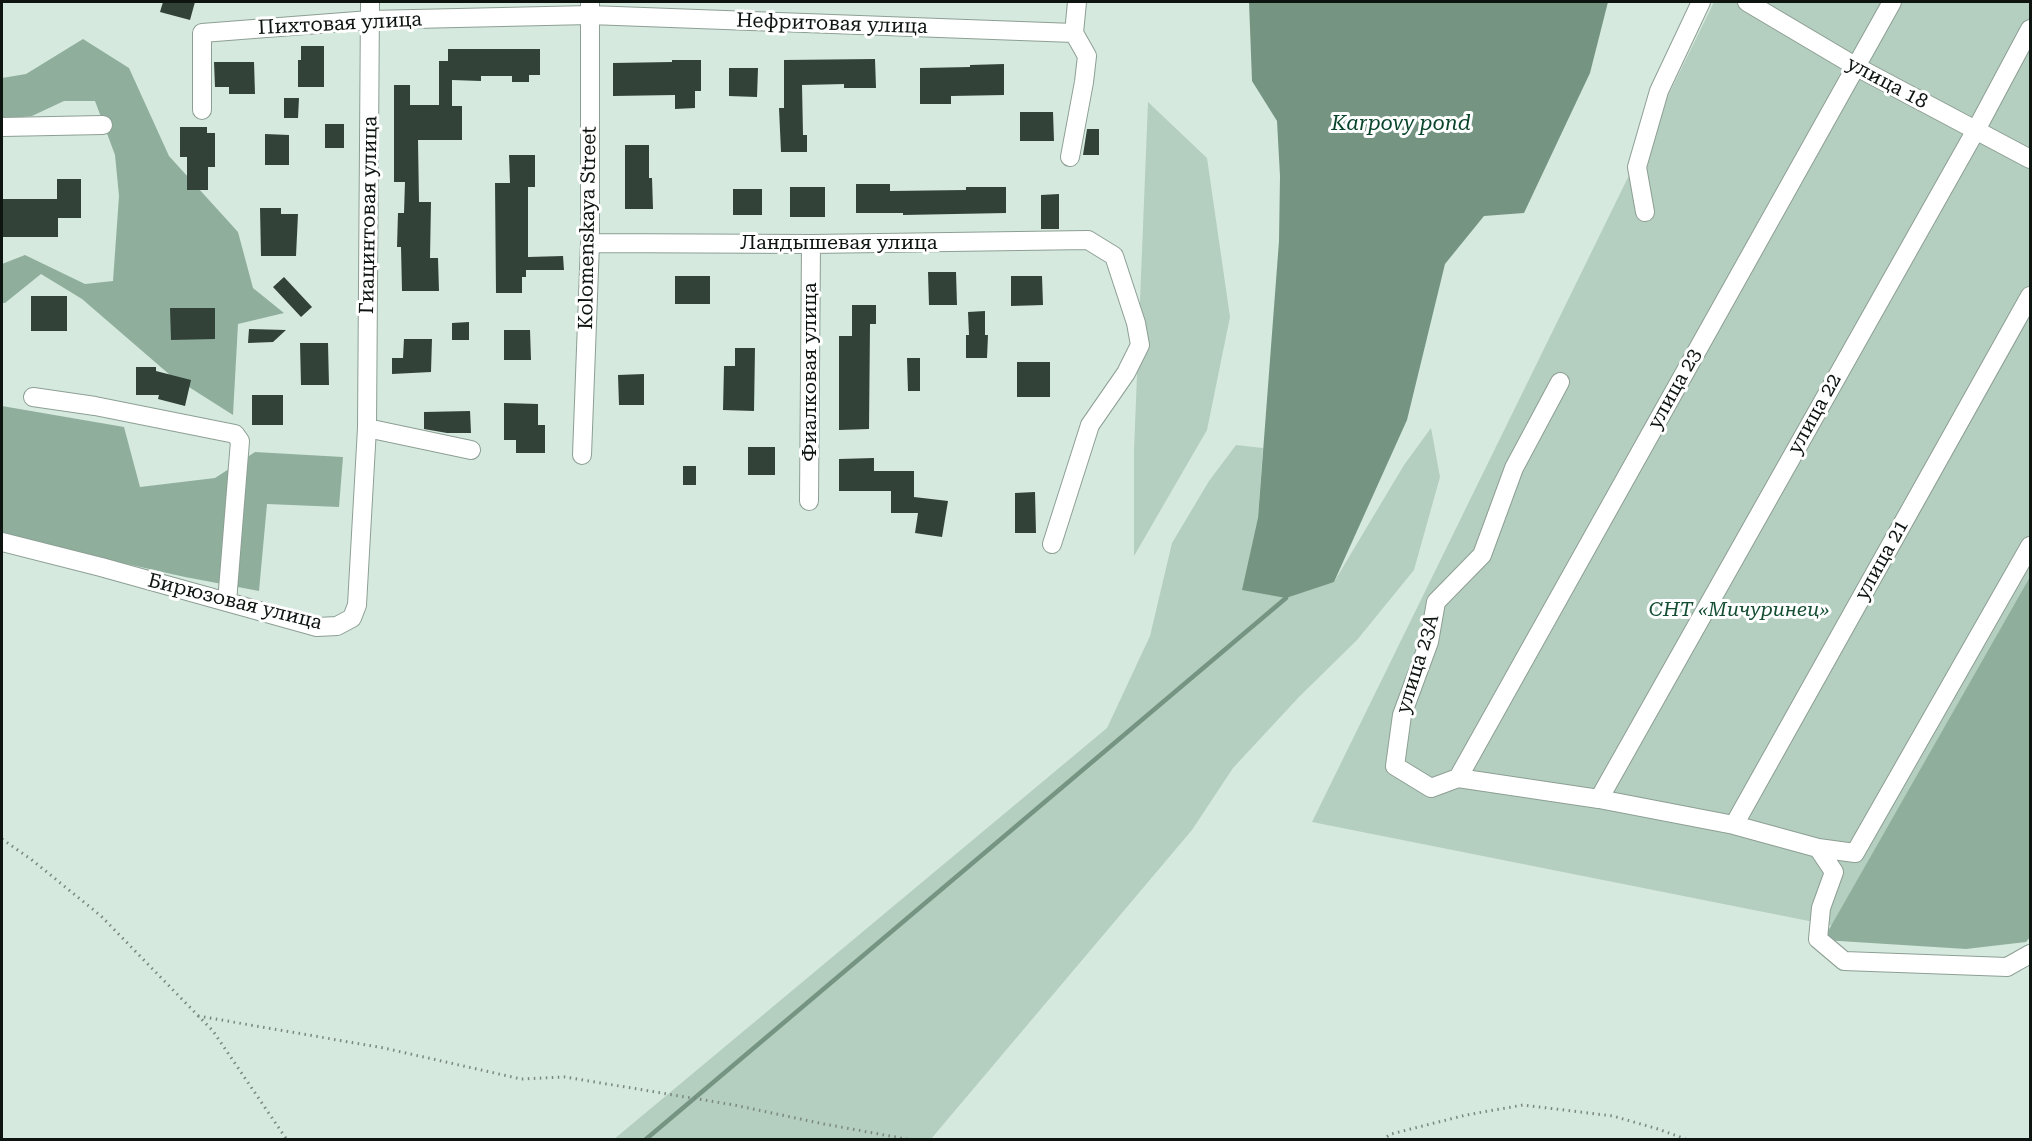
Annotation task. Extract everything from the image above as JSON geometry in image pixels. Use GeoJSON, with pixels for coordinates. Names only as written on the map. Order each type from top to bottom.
{"type":"FeatureCollection","features":[{"type":"Feature","properties":{"kind":"street"},"geometry":{"type":"LineString","coordinates":[[1070,157],[1087,56],[1074,33],[1077,2]]}},
{"type":"Feature","properties":{"kind":"street"},"geometry":{"type":"LineString","coordinates":[[1645,212],[1637,167],[1659,91],[1701,2]]}},
{"type":"Feature","properties":{"kind":"street","name":"улица 18"},"geometry":{"type":"LineString","coordinates":[[1747,2],[1855,66],[2031,159]]}},
{"type":"Feature","properties":{"kind":"street","name":"улица 23"},"geometry":{"type":"LineString","coordinates":[[1458,778],[1892,2]]}},
{"type":"Feature","properties":{"kind":"street","name":"Нефритовая улица"},"geometry":{"type":"LineString","coordinates":[[590,8],[1074,33]]}},
{"type":"Feature","properties":{"kind":"street","name":"Пихтовая улица"},"geometry":{"type":"LineString","coordinates":[[202,110],[202,33],[370,11],[590,8]]}},
{"type":"Feature","properties":{"kind":"street","name":"Kolomenskaya Street"},"geometry":{"type":"LineString","coordinates":[[582,455],[590,243],[590,8]]}},
{"type":"Feature","properties":{"kind":"street","name":"Гиацинтовая улица"},"geometry":{"type":"LineString","coordinates":[[367,428],[370,11]]}},
{"type":"Feature","properties":{"kind":"street","name":"улица 22"},"geometry":{"type":"LineString","coordinates":[[1599,799],[2031,29]]}},
{"type":"Feature","properties":{"kind":"street"},"geometry":{"type":"LineString","coordinates":[[2,128],[103,125]]}},
{"type":"Feature","properties":{"kind":"street","name":"Ландышевая улица"},"geometry":{"type":"LineString","coordinates":[[590,243],[811,244],[1088,240],[1114,256],[1136,323],[1140,345],[1126,374],[1090,425],[1052,544]]}},
{"type":"Feature","properties":{"kind":"street","name":"Фиалковая улица"},"geometry":{"type":"LineString","coordinates":[[809,501],[811,244]]}},
{"type":"Feature","properties":{"kind":"street","name":"улица 21"},"geometry":{"type":"LineString","coordinates":[[1734,825],[2031,296]]}},
{"type":"Feature","properties":{"kind":"street","name":"улица 23А"},"geometry":{"type":"LineString","coordinates":[[1458,778],[1431,788],[1395,766],[1402,715],[1429,642],[1436,602],[1482,555],[1514,468],[1560,382]]}},
{"type":"Feature","properties":{"kind":"street"},"geometry":{"type":"LineString","coordinates":[[33,397],[95,406],[235,434],[240,441],[227,602]]}},
{"type":"Feature","properties":{"kind":"street"},"geometry":{"type":"LineString","coordinates":[[367,428],[471,450]]}},
{"type":"Feature","properties":{"kind":"street","name":"Бирюзовая улица"},"geometry":{"type":"LineString","coordinates":[[2,542],[317,627],[336,626],[352,618],[357,605],[367,428]]}},
{"type":"Feature","properties":{"kind":"street"},"geometry":{"type":"LineString","coordinates":[[1458,778],[1599,799],[1734,825],[1818,848],[1855,853],[2031,546]]}},
{"type":"Feature","properties":{"kind":"street"},"geometry":{"type":"LineString","coordinates":[[1818,848],[1834,872],[1821,908],[1818,939],[1844,961],[2007,967],[2031,954]]}},
{"type":"Feature","properties":{"kind":"path"},"geometry":{"type":"LineString","coordinates":[[2,839],[32,860],[101,916],[213,1031],[286,1140]]}},
{"type":"Feature","properties":{"kind":"path"},"geometry":{"type":"LineString","coordinates":[[198,1016],[384,1048],[521,1079],[565,1077],[619,1085],[912,1140]]}},
{"type":"Feature","properties":{"kind":"path"},"geometry":{"type":"LineString","coordinates":[[1382,1140],[1391,1134],[1466,1115],[1523,1105],[1612,1116],[1688,1140]]}},
{"type":"Feature","properties":{"kind":"green space","name":"СНТ «Мичуринец»"},"geometry":{"type":"Polygon","coordinates":[[[1714,2],[2030,2],[2030,905],[1844,928],[1312,822],[1714,2]]]}},
{"type":"Feature","properties":{"kind":"green space"},"geometry":{"type":"Polygon","coordinates":[[[1148,102],[1207,158],[1230,317],[1207,430],[1134,556],[1134,450],[1148,102]]]}},
{"type":"Feature","properties":{"kind":"green space"},"geometry":{"type":"Polygon","coordinates":[[[1431,428],[1440,477],[1414,570],[1357,640],[1299,697],[1233,768],[1192,830],[931,1139],[613,1140],[1107,728],[1150,636],[1172,543],[1209,481],[1236,445],[1263,448],[1258,518],[1334,582],[1404,465],[1431,428]]]}},
{"type":"Feature","properties":{"kind":"shaded area"},"geometry":{"type":"Polygon","coordinates":[[[83,39],[129,68],[169,156],[238,232],[253,288],[284,313],[238,324],[233,415],[170,375],[82,299],[41,274],[2,303],[2,264],[25,255],[85,284],[113,281],[119,196],[115,155],[95,101],[64,101],[32,116],[2,119],[2,78],[26,74],[83,39]]]}},
{"type":"Feature","properties":{"kind":"shaded area"},"geometry":{"type":"Polygon","coordinates":[[[2,406],[124,427],[140,487],[215,478],[255,452],[343,457],[339,507],[267,504],[259,591],[2,536],[2,406]]]}},
{"type":"Feature","properties":{"kind":"shaded area"},"geometry":{"type":"Polygon","coordinates":[[[2030,577],[2030,937],[2026,942],[1966,949],[1823,940],[2030,577]]]}},
{"type":"Feature","properties":{"kind":"water","name":"Karpovy pond"},"geometry":{"type":"Polygon","coordinates":[[[1249,2],[1608,2],[1590,73],[1524,213],[1484,216],[1445,264],[1407,420],[1334,582],[1286,598],[1242,590],[1258,518],[1279,241],[1280,176],[1277,121],[1252,81],[1249,2]]]}},
{"type":"Feature","properties":{"kind":"building"},"geometry":{"type":"Polygon","coordinates":[[[163,2],[195,2],[190,20],[160,12],[163,2]]]}},
{"type":"Feature","properties":{"kind":"building"},"geometry":{"type":"Polygon","coordinates":[[[301,46],[324,46],[324,87],[298,87],[298,60],[301,60],[301,46]]]}},
{"type":"Feature","properties":{"kind":"building"},"geometry":{"type":"Polygon","coordinates":[[[448,49],[540,49],[540,75],[529,75],[529,82],[512,82],[512,76],[481,76],[481,81],[452,80],[452,106],[462,106],[462,140],[418,140],[419,202],[431,202],[430,258],[438,258],[439,291],[402,291],[401,247],[397,247],[398,213],[404,213],[405,182],[394,182],[394,85],[410,85],[410,105],[439,105],[439,61],[448,61],[448,49]]]}},
{"type":"Feature","properties":{"kind":"building"},"geometry":{"type":"Polygon","coordinates":[[[875,59],[876,88],[844,88],[844,84],[802,85],[803,135],[807,135],[807,152],[781,152],[779,108],[784,108],[784,60],[875,59]]]}},
{"type":"Feature","properties":{"kind":"building"},"geometry":{"type":"Polygon","coordinates":[[[672,60],[701,60],[701,91],[695,91],[695,108],[675,109],[675,95],[613,96],[613,63],[672,62],[672,60]]]}},
{"type":"Feature","properties":{"kind":"building"},"geometry":{"type":"Polygon","coordinates":[[[214,62],[254,62],[255,94],[229,94],[229,87],[215,87],[214,62]]]}},
{"type":"Feature","properties":{"kind":"building"},"geometry":{"type":"Polygon","coordinates":[[[1004,64],[1004,95],[951,96],[951,104],[920,104],[920,68],[1004,64]]]}},
{"type":"Feature","properties":{"kind":"building"},"geometry":{"type":"Polygon","coordinates":[[[729,68],[758,68],[757,97],[729,96],[729,68]]]}},
{"type":"Feature","properties":{"kind":"building"},"geometry":{"type":"Polygon","coordinates":[[[284,98],[299,98],[298,118],[284,118],[284,98]]]}},
{"type":"Feature","properties":{"kind":"building"},"geometry":{"type":"Polygon","coordinates":[[[1020,112],[1053,112],[1054,141],[1020,141],[1020,112]]]}},
{"type":"Feature","properties":{"kind":"building"},"geometry":{"type":"Polygon","coordinates":[[[325,124],[344,124],[344,148],[325,148],[325,124]]]}},
{"type":"Feature","properties":{"kind":"building"},"geometry":{"type":"Polygon","coordinates":[[[180,127],[207,127],[207,133],[215,133],[215,167],[208,167],[208,190],[187,190],[187,157],[180,157],[180,127]]]}},
{"type":"Feature","properties":{"kind":"building"},"geometry":{"type":"Polygon","coordinates":[[[1087,129],[1099,129],[1099,155],[1083,155],[1087,129]]]}},
{"type":"Feature","properties":{"kind":"building"},"geometry":{"type":"Polygon","coordinates":[[[265,134],[289,135],[289,165],[265,165],[265,134]]]}},
{"type":"Feature","properties":{"kind":"building"},"geometry":{"type":"Polygon","coordinates":[[[625,145],[649,145],[649,178],[652,178],[653,209],[625,209],[625,145]]]}},
{"type":"Feature","properties":{"kind":"building"},"geometry":{"type":"Polygon","coordinates":[[[509,155],[535,155],[535,187],[528,187],[528,257],[563,256],[564,270],[526,270],[526,277],[522,277],[522,293],[496,293],[495,183],[510,183],[509,155]]]}},
{"type":"Feature","properties":{"kind":"building"},"geometry":{"type":"Polygon","coordinates":[[[57,179],[81,179],[81,218],[58,218],[58,237],[2,237],[2,199],[57,199],[57,179]]]}},
{"type":"Feature","properties":{"kind":"building"},"geometry":{"type":"Polygon","coordinates":[[[856,184],[890,184],[890,191],[1006,187],[1006,213],[903,215],[903,213],[856,213],[856,184]]]}},
{"type":"Feature","properties":{"kind":"building"},"geometry":{"type":"Polygon","coordinates":[[[790,187],[825,187],[825,217],[790,217],[790,187]]]}},
{"type":"Feature","properties":{"kind":"building"},"geometry":{"type":"Polygon","coordinates":[[[733,189],[762,189],[762,215],[733,215],[733,189]]]}},
{"type":"Feature","properties":{"kind":"building"},"geometry":{"type":"Polygon","coordinates":[[[1059,194],[1059,229],[1041,229],[1041,195],[1059,194]]]}},
{"type":"Feature","properties":{"kind":"building"},"geometry":{"type":"Polygon","coordinates":[[[260,208],[281,208],[281,214],[298,214],[296,256],[261,256],[260,208]]]}},
{"type":"Feature","properties":{"kind":"building"},"geometry":{"type":"Polygon","coordinates":[[[928,272],[956,272],[957,305],[929,305],[928,272]]]}},
{"type":"Feature","properties":{"kind":"building"},"geometry":{"type":"Polygon","coordinates":[[[675,276],[710,276],[710,304],[675,304],[675,276]]]}},
{"type":"Feature","properties":{"kind":"building"},"geometry":{"type":"Polygon","coordinates":[[[1011,276],[1042,276],[1043,305],[1011,306],[1011,276]]]}},
{"type":"Feature","properties":{"kind":"building"},"geometry":{"type":"Polygon","coordinates":[[[284,277],[312,307],[301,317],[273,287],[284,277]]]}},
{"type":"Feature","properties":{"kind":"building"},"geometry":{"type":"Polygon","coordinates":[[[31,296],[67,296],[67,331],[31,331],[31,296]]]}},
{"type":"Feature","properties":{"kind":"building"},"geometry":{"type":"Polygon","coordinates":[[[852,305],[876,305],[876,324],[870,324],[869,429],[839,430],[839,336],[852,336],[852,305]]]}},
{"type":"Feature","properties":{"kind":"building"},"geometry":{"type":"Polygon","coordinates":[[[170,308],[215,308],[215,339],[171,340],[170,308]]]}},
{"type":"Feature","properties":{"kind":"building"},"geometry":{"type":"Polygon","coordinates":[[[985,311],[985,335],[988,335],[987,358],[966,358],[966,335],[969,335],[968,312],[985,311]]]}},
{"type":"Feature","properties":{"kind":"building"},"geometry":{"type":"Polygon","coordinates":[[[469,322],[469,340],[452,340],[452,323],[469,322]]]}},
{"type":"Feature","properties":{"kind":"building"},"geometry":{"type":"Polygon","coordinates":[[[249,329],[286,330],[273,342],[248,343],[249,329]]]}},
{"type":"Feature","properties":{"kind":"building"},"geometry":{"type":"Polygon","coordinates":[[[504,330],[530,330],[531,360],[504,360],[504,330]]]}},
{"type":"Feature","properties":{"kind":"building"},"geometry":{"type":"Polygon","coordinates":[[[404,339],[432,339],[431,372],[392,374],[392,358],[403,358],[404,339]]]}},
{"type":"Feature","properties":{"kind":"building"},"geometry":{"type":"Polygon","coordinates":[[[300,343],[328,343],[329,385],[301,385],[300,343]]]}},
{"type":"Feature","properties":{"kind":"building"},"geometry":{"type":"Polygon","coordinates":[[[735,348],[755,348],[754,411],[723,410],[724,366],[735,366],[735,348]]]}},
{"type":"Feature","properties":{"kind":"building"},"geometry":{"type":"Polygon","coordinates":[[[907,358],[920,358],[920,391],[908,391],[907,358]]]}},
{"type":"Feature","properties":{"kind":"building"},"geometry":{"type":"Polygon","coordinates":[[[1017,362],[1050,362],[1050,397],[1017,397],[1017,362]]]}},
{"type":"Feature","properties":{"kind":"building"},"geometry":{"type":"Polygon","coordinates":[[[136,367],[156,367],[156,371],[191,380],[185,406],[158,399],[159,395],[136,395],[136,367]]]}},
{"type":"Feature","properties":{"kind":"building"},"geometry":{"type":"Polygon","coordinates":[[[644,374],[644,405],[619,405],[618,375],[644,374]]]}},
{"type":"Feature","properties":{"kind":"building"},"geometry":{"type":"Polygon","coordinates":[[[252,395],[283,395],[283,425],[252,425],[252,395]]]}},
{"type":"Feature","properties":{"kind":"building"},"geometry":{"type":"Polygon","coordinates":[[[504,403],[538,404],[538,425],[545,425],[545,453],[516,453],[516,440],[504,440],[504,403]]]}},
{"type":"Feature","properties":{"kind":"building"},"geometry":{"type":"Polygon","coordinates":[[[470,411],[471,433],[447,433],[424,429],[424,412],[470,411]]]}},
{"type":"Feature","properties":{"kind":"building"},"geometry":{"type":"Polygon","coordinates":[[[748,447],[775,447],[775,475],[748,475],[748,447]]]}},
{"type":"Feature","properties":{"kind":"building"},"geometry":{"type":"Polygon","coordinates":[[[874,458],[874,471],[914,471],[914,497],[948,501],[942,537],[915,533],[918,513],[891,513],[891,491],[839,491],[839,459],[874,458]]]}},
{"type":"Feature","properties":{"kind":"building"},"geometry":{"type":"Polygon","coordinates":[[[683,466],[696,466],[696,485],[683,485],[683,466]]]}},
{"type":"Feature","properties":{"kind":"building"},"geometry":{"type":"Polygon","coordinates":[[[1035,492],[1036,533],[1015,533],[1015,493],[1035,492]]]}},
{"type":"Feature","properties":{"kind":"waterway"},"geometry":{"type":"LineString","coordinates":[[645,1140],[1286,598]]}}]}
